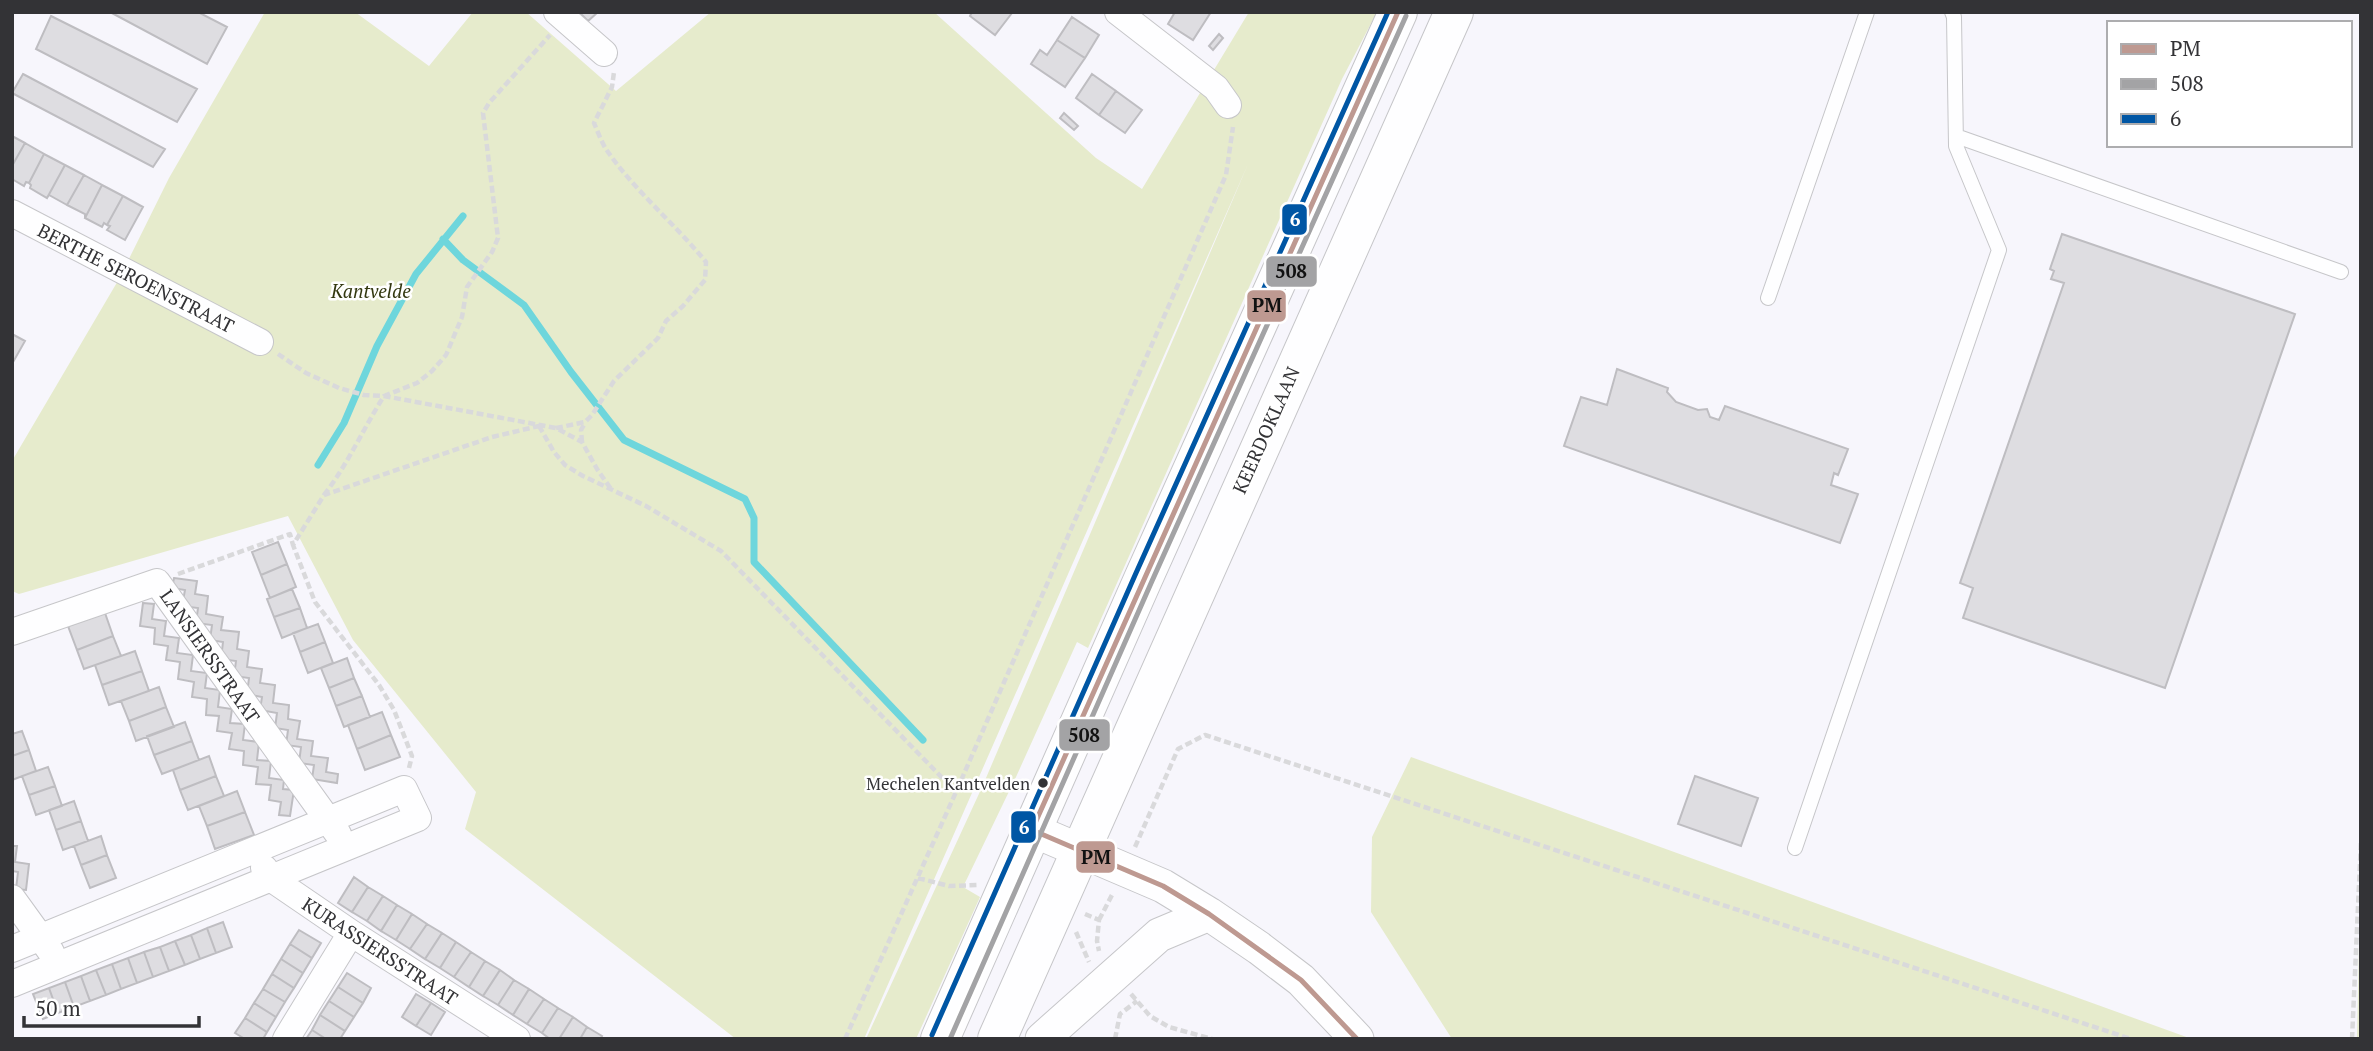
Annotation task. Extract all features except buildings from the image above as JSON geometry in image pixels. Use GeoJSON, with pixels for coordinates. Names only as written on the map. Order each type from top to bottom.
{"type":"FeatureCollection","features":[{"type":"Feature","properties":{"kind":"main road"},"geometry":{"type":"LineString","coordinates":[[940,1039],[1398,12]]}},
{"type":"Feature","properties":{"kind":"main road","name":"KEERDOKLAAN"},"geometry":{"type":"LineString","coordinates":[[997,1039],[1454,12]]}},
{"type":"Feature","properties":{"kind":"street"},"geometry":{"type":"LineString","coordinates":[[561,15],[604,53]]}},
{"type":"Feature","properties":{"kind":"street"},"geometry":{"type":"LineString","coordinates":[[1133,17],[1216,88],[1228,105]]}},
{"type":"Feature","properties":{"kind":"street","name":"BERTHE SEROENSTRAAT"},"geometry":{"type":"LineString","coordinates":[[12,213],[260,342]]}},
{"type":"Feature","properties":{"kind":"street","name":"LANSIERSSTRAAT"},"geometry":{"type":"LineString","coordinates":[[12,632],[158,582],[349,848]]}},
{"type":"Feature","properties":{"kind":"street"},"geometry":{"type":"LineString","coordinates":[[12,950],[404,789],[418,818],[12,984]]}},
{"type":"Feature","properties":{"kind":"street"},"geometry":{"type":"LineString","coordinates":[[1032,830],[1163,886],[1209,914],[1301,980],[1357,1039]]}},
{"type":"Feature","properties":{"kind":"street","name":"KURASSIERSSTRAAT"},"geometry":{"type":"LineString","coordinates":[[254,852],[272,879],[517,1039]]}},
{"type":"Feature","properties":{"kind":"street"},"geometry":{"type":"LineString","coordinates":[[12,898],[60,965]]}},
{"type":"Feature","properties":{"kind":"street"},"geometry":{"type":"LineString","coordinates":[[1042,1039],[1159,935],[1209,914]]}},
{"type":"Feature","properties":{"kind":"street"},"geometry":{"type":"LineString","coordinates":[[286,1039],[352,933]]}},
{"type":"Feature","properties":{"kind":"lane"},"geometry":{"type":"LineString","coordinates":[[1768,298],[1867,12]]}},
{"type":"Feature","properties":{"kind":"lane"},"geometry":{"type":"LineString","coordinates":[[1795,848],[1999,250],[1956,146],[1952,12]]}},
{"type":"Feature","properties":{"kind":"lane"},"geometry":{"type":"LineString","coordinates":[[1956,136],[2341,272]]}},
{"type":"Feature","properties":{"kind":"path"},"geometry":{"type":"LineString","coordinates":[[293,545],[341,472],[384,396],[417,383],[446,355],[462,317],[467,286],[498,238],[482,113],[561,15]]}},
{"type":"Feature","properties":{"kind":"path"},"geometry":{"type":"LineString","coordinates":[[604,53],[614,73],[611,88],[594,123],[606,150],[635,186],[706,262],[705,280],[666,321],[658,338],[614,381],[581,430],[582,442],[597,470],[612,490]]}},
{"type":"Feature","properties":{"kind":"path"},"geometry":{"type":"LineString","coordinates":[[845,1039],[1226,175],[1234,127],[1228,105]]}},
{"type":"Feature","properties":{"kind":"path"},"geometry":{"type":"LineString","coordinates":[[260,342],[306,373],[339,388],[364,395],[384,396],[539,426],[556,428],[585,422]]}},
{"type":"Feature","properties":{"kind":"path"},"geometry":{"type":"LineString","coordinates":[[539,426],[565,465],[646,506],[721,551],[956,792]]}},
{"type":"Feature","properties":{"kind":"path"},"geometry":{"type":"LineString","coordinates":[[324,495],[492,437],[539,426]]}},
{"type":"Feature","properties":{"kind":"path"},"geometry":{"type":"LineString","coordinates":[[556,428],[582,442]]}},
{"type":"Feature","properties":{"kind":"path"},"geometry":{"type":"LineString","coordinates":[[158,582],[290,534],[315,602],[379,685],[394,710],[412,756],[404,789]]}},
{"type":"Feature","properties":{"kind":"path"},"geometry":{"type":"LineString","coordinates":[[1099,920],[1126,869],[1178,748],[1205,736],[2131,1039]]}},
{"type":"Feature","properties":{"kind":"path"},"geometry":{"type":"LineString","coordinates":[[2352,1039],[2361,841]]}},
{"type":"Feature","properties":{"kind":"path"},"geometry":{"type":"LineString","coordinates":[[918,878],[948,886],[977,884]]}},
{"type":"Feature","properties":{"kind":"path"},"geometry":{"type":"LineString","coordinates":[[1114,975],[1150,1016],[1169,1027],[1212,1039]]}},
{"type":"Feature","properties":{"kind":"path"},"geometry":{"type":"LineString","coordinates":[[1115,1039],[1120,1014],[1137,1001]]}},
{"type":"Feature","properties":{"kind":"green space","name":"Kantvelde"},"geometry":{"type":"Polygon","coordinates":[[[265,12],[355,12],[429,66],[473,12],[526,12],[616,91],[711,12],[934,12],[1096,158],[1142,189],[1249,12],[1377,12],[1342,79],[1088,648],[1077,642],[963,887],[980,897],[916,1039],[866,1039],[983,785],[1248,164],[864,1039],[736,1039],[465,829],[476,792],[353,640],[288,516],[19,594],[12,591],[12,461],[119,279],[169,178],[265,12]]]}},
{"type":"Feature","properties":{"kind":"green space"},"geometry":{"type":"Polygon","coordinates":[[[1411,757],[2192,1039],[1452,1039],[1371,912],[1372,837],[1411,757]]]}},
{"type":"Feature","properties":{"kind":"green space"},"geometry":{"type":"Polygon","coordinates":[[[2361,841],[2361,1039],[2357,1039],[2361,841]]]}},
{"type":"Feature","properties":{"kind":"waterway"},"geometry":{"type":"LineString","coordinates":[[318,465],[344,423],[377,346],[416,274],[463,216]]}},
{"type":"Feature","properties":{"kind":"waterway"},"geometry":{"type":"LineString","coordinates":[[443,239],[463,260],[524,305],[571,372],[624,440],[745,499],[754,518],[754,562],[923,740]]}},
{"type":"Feature","properties":{"kind":"transit line","name":"6"},"geometry":{"type":"LineString","coordinates":[[932,1035],[1388,12]]}},
{"type":"Feature","properties":{"kind":"transit line","name":"PM"},"geometry":{"type":"LineString","coordinates":[[1357,1039],[1301,980],[1209,914],[1163,886],[1032,830],[1398,12]]}},
{"type":"Feature","properties":{"kind":"transit line","name":"508"},"geometry":{"type":"LineString","coordinates":[[950,1039],[1406,16]]}},
{"type":"Feature","properties":{"kind":"place","name":"Mechelen Kantvelden"},"geometry":{"type":"Point","coordinates":[1043,783]}}]}
